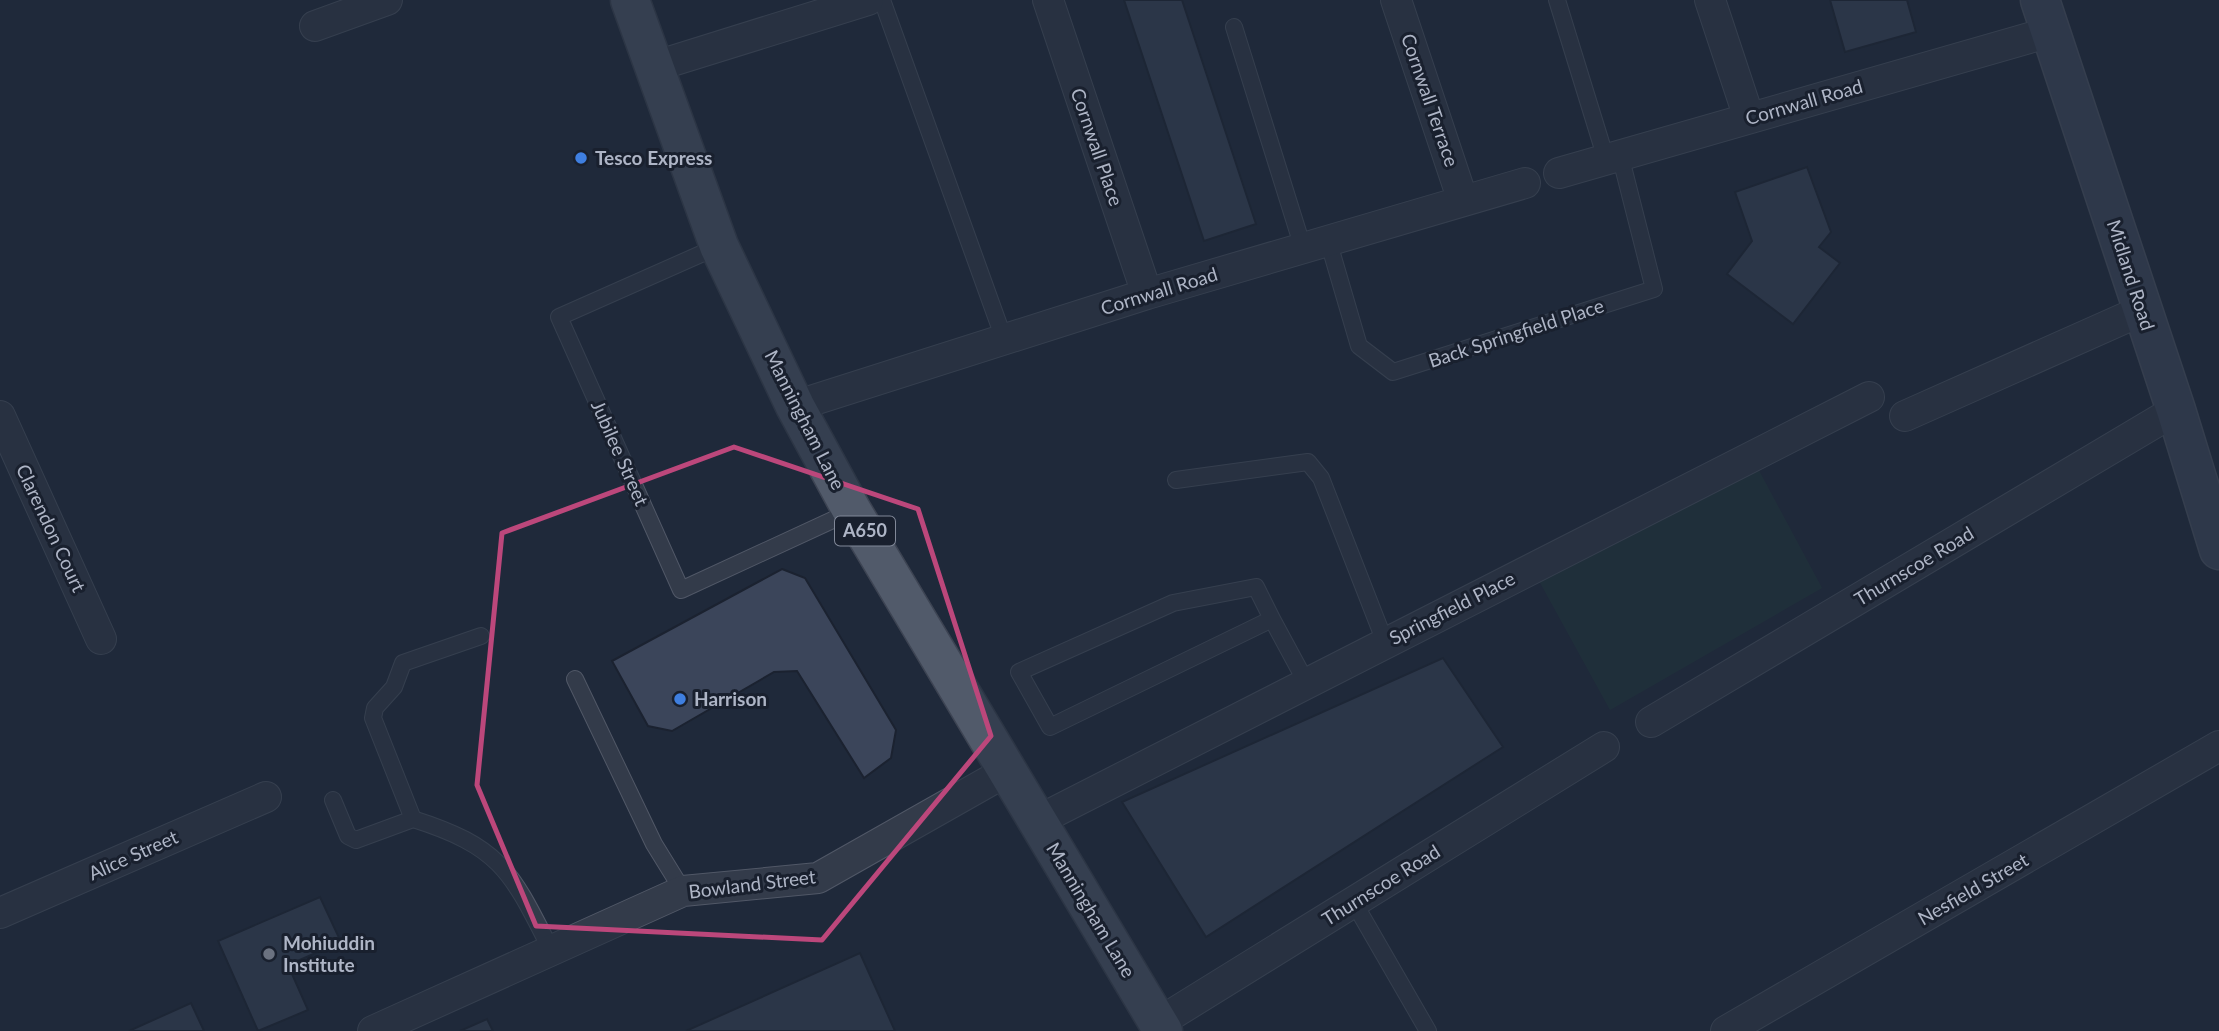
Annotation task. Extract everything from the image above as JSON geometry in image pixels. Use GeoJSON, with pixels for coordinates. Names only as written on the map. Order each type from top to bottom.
{"type":"FeatureCollection","features":[{"type":"Feature","properties":{"kind":"main road","name":"Manningham Lane"},"geometry":{"type":"LineString","coordinates":[[630,0],[719,246],[795,405],[852,510],[1160,1027]]}},
{"type":"Feature","properties":{"kind":"street"},"geometry":{"type":"LineString","coordinates":[[315,26],[387,0]]}},
{"type":"Feature","properties":{"kind":"street"},"geometry":{"type":"LineString","coordinates":[[656,66],[868,0]]}},
{"type":"Feature","properties":{"kind":"street","name":"Cornwall Place"},"geometry":{"type":"LineString","coordinates":[[1048,0],[1147,294]]}},
{"type":"Feature","properties":{"kind":"street","name":"Cornwall Terrace"},"geometry":{"type":"LineString","coordinates":[[1396,0],[1463,201]]}},
{"type":"Feature","properties":{"kind":"street"},"geometry":{"type":"LineString","coordinates":[[1710,0],[1749,118]]}},
{"type":"Feature","properties":{"kind":"street","name":"Cornwall Road"},"geometry":{"type":"LineString","coordinates":[[1559,173],[1749,118],[2045,16]]}},
{"type":"Feature","properties":{"kind":"street","name":"Midland Road"},"geometry":{"type":"LineString","coordinates":[[2045,16],[2176,410],[2219,550]]}},
{"type":"Feature","properties":{"kind":"street","name":"Cornwall Road"},"geometry":{"type":"LineString","coordinates":[[795,405],[1147,294],[1525,183]]}},
{"type":"Feature","properties":{"kind":"street"},"geometry":{"type":"LineString","coordinates":[[1905,416],[2143,310]]}},
{"type":"Feature","properties":{"kind":"street","name":"Springfield Place"},"geometry":{"type":"LineString","coordinates":[[1037,821],[1869,397]]}},
{"type":"Feature","properties":{"kind":"street","name":"Thurnscoe Road"},"geometry":{"type":"LineString","coordinates":[[1651,722],[2176,410]]}},
{"type":"Feature","properties":{"kind":"street","name":"Clarendon Court"},"geometry":{"type":"LineString","coordinates":[[0,416],[102,639]]}},
{"type":"Feature","properties":{"kind":"street","name":"Nesfield Street"},"geometry":{"type":"LineString","coordinates":[[1726,1031],[2219,746]]}},
{"type":"Feature","properties":{"kind":"street","name":"Thurnscoe Road"},"geometry":{"type":"LineString","coordinates":[[1160,1027],[1353,901],[1604,747]]}},
{"type":"Feature","properties":{"kind":"street","name":"Bowland Street"},"geometry":{"type":"LineString","coordinates":[[373,1031],[683,891],[818,878],[1007,771]]}},
{"type":"Feature","properties":{"kind":"street","name":"Alice Street"},"geometry":{"type":"LineString","coordinates":[[0,913],[266,797]]}},
{"type":"Feature","properties":{"kind":"lane"},"geometry":{"type":"LineString","coordinates":[[882,0],[1004,339]]}},
{"type":"Feature","properties":{"kind":"lane"},"geometry":{"type":"LineString","coordinates":[[1557,0],[1613,157]]}},
{"type":"Feature","properties":{"kind":"lane"},"geometry":{"type":"LineString","coordinates":[[1234,27],[1315,244]]}},
{"type":"Feature","properties":{"kind":"lane","name":"Back Springfield Place"},"geometry":{"type":"LineString","coordinates":[[1315,244],[1359,346],[1393,372],[1654,289],[1613,157]]}},
{"type":"Feature","properties":{"kind":"lane","name":"Jubilee Street"},"geometry":{"type":"LineString","coordinates":[[719,246],[559,317],[681,590],[852,510]]}},
{"type":"Feature","properties":{"kind":"lane"},"geometry":{"type":"LineString","coordinates":[[1176,480],[1308,462],[1321,478],[1385,642]]}},
{"type":"Feature","properties":{"kind":"lane"},"geometry":{"type":"LineString","coordinates":[[1272,620],[1050,727],[1019,672],[1173,603],[1256,587],[1306,682]]}},
{"type":"Feature","properties":{"kind":"lane"},"geometry":{"type":"LineString","coordinates":[[413,819],[373,712],[394,687],[403,663],[481,636]]}},
{"type":"Feature","properties":{"kind":"lane"},"geometry":{"type":"LineString","coordinates":[[575,679],[654,844],[683,891]]}},
{"type":"Feature","properties":{"kind":"lane"},"geometry":{"type":"LineString","coordinates":[[333,800],[348,836],[356,840],[413,819],[455,832],[495,857],[523,893],[551,950]]}},
{"type":"Feature","properties":{"kind":"lane"},"geometry":{"type":"LineString","coordinates":[[1353,901],[1429,1031]]}},
{"type":"Feature","properties":{"kind":"highlighted area"},"geometry":{"type":"Polygon","coordinates":[[[734,447],[918,509],[991,736],[822,940],[536,926],[477,785],[502,533],[734,447]]]}},
{"type":"Feature","properties":{"kind":"green space"},"geometry":{"type":"Polygon","coordinates":[[[1755,463],[1822,588],[1610,710],[1538,579],[1755,463]]]}},
{"type":"Feature","properties":{"kind":"building"},"geometry":{"type":"Polygon","coordinates":[[[1124,0],[1182,0],[1256,224],[1204,241],[1124,0]]]}},
{"type":"Feature","properties":{"kind":"building"},"geometry":{"type":"Polygon","coordinates":[[[1830,0],[1907,0],[1916,32],[1845,52],[1830,0]]]}},
{"type":"Feature","properties":{"kind":"building"},"geometry":{"type":"Polygon","coordinates":[[[1807,167],[1831,232],[1819,247],[1840,263],[1793,324],[1727,274],[1752,241],[1735,192],[1807,167]]]}},
{"type":"Feature","properties":{"kind":"building","name":"Harrison"},"geometry":{"type":"Polygon","coordinates":[[[782,569],[805,578],[896,730],[891,758],[864,778],[797,671],[774,672],[672,731],[648,726],[612,661],[782,569]]]}},
{"type":"Feature","properties":{"kind":"building"},"geometry":{"type":"Polygon","coordinates":[[[1443,658],[1503,747],[1206,937],[1122,802],[1443,658]]]}},
{"type":"Feature","properties":{"kind":"building","name":"Mohiuddin Institute"},"geometry":{"type":"Polygon","coordinates":[[[320,897],[341,942],[288,965],[308,1010],[258,1031],[218,941],[320,897]]]}},
{"type":"Feature","properties":{"kind":"building"},"geometry":{"type":"Polygon","coordinates":[[[860,953],[895,1031],[686,1031],[860,953]]]}},
{"type":"Feature","properties":{"kind":"building"},"geometry":{"type":"Polygon","coordinates":[[[191,1003],[204,1031],[129,1031],[191,1003]]]}},
{"type":"Feature","properties":{"kind":"building"},"geometry":{"type":"Polygon","coordinates":[[[487,1019],[493,1031],[460,1031],[487,1019]]]}},
{"type":"Feature","properties":{"kind":"place","name":"Tesco Express"},"geometry":{"type":"Point","coordinates":[581,158]}},
{"type":"Feature","properties":{"kind":"place","name":"Harrison"},"geometry":{"type":"Point","coordinates":[680,699]}},
{"type":"Feature","properties":{"kind":"place","name":"Mohiuddin Institute"},"geometry":{"type":"Point","coordinates":[269,954]}}]}
